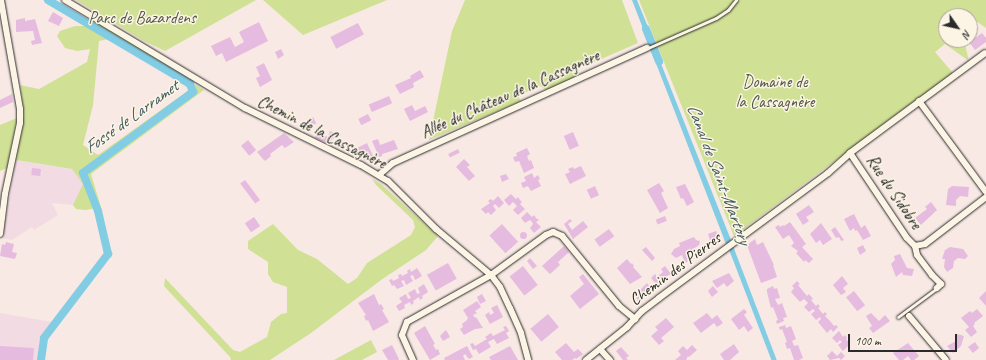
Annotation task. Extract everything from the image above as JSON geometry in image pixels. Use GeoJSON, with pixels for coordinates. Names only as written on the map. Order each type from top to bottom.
{"type":"FeatureCollection","features":[{"type":"Feature","properties":{"kind":"street"},"geometry":{"type":"LineString","coordinates":[[0,234],[5,194],[20,123],[20,109],[1,0]]}},
{"type":"Feature","properties":{"kind":"street","name":"Chemin de la Cassagnère"},"geometry":{"type":"LineString","coordinates":[[65,0],[245,108],[379,175],[398,190],[436,229],[491,275],[500,287],[521,333],[528,360]]}},
{"type":"Feature","properties":{"kind":"street","name":"Allée du Château de la Cassagnère"},"geometry":{"type":"LineString","coordinates":[[379,175],[393,163],[647,48]]}},
{"type":"Feature","properties":{"kind":"street","name":"Chemin des Pierres"},"geometry":{"type":"LineString","coordinates":[[491,275],[546,235],[557,232],[588,266],[622,309],[635,319],[659,298],[828,173],[850,153],[984,53]]}},
{"type":"Feature","properties":{"kind":"street"},"geometry":{"type":"LineString","coordinates":[[919,102],[986,192]]}},
{"type":"Feature","properties":{"kind":"street","name":"Rue du Sidobre"},"geometry":{"type":"LineString","coordinates":[[850,153],[907,238],[915,246],[917,255],[941,284],[937,288]]}},
{"type":"Feature","properties":{"kind":"street","name":"Rue du Sidobre"},"geometry":{"type":"LineString","coordinates":[[915,246],[925,244],[986,197]]}},
{"type":"Feature","properties":{"kind":"street"},"geometry":{"type":"LineString","coordinates":[[413,360],[402,335],[407,322],[491,275]]}},
{"type":"Feature","properties":{"kind":"street"},"geometry":{"type":"LineString","coordinates":[[908,313],[946,360]]}},
{"type":"Feature","properties":{"kind":"street"},"geometry":{"type":"LineString","coordinates":[[586,360],[635,319]]}},
{"type":"Feature","properties":{"kind":"street"},"geometry":{"type":"LineString","coordinates":[[600,349],[610,360]]}},
{"type":"Feature","properties":{"kind":"lane","name":"Allée du Château de la Cassagnère"},"geometry":{"type":"LineString","coordinates":[[647,48],[716,18],[728,10],[736,0]]}},
{"type":"Feature","properties":{"kind":"lane"},"geometry":{"type":"LineString","coordinates":[[898,317],[908,313],[937,288]]}},
{"type":"Feature","properties":{"kind":"shaded area"},"geometry":{"type":"Polygon","coordinates":[[[16,160],[82,171],[93,207],[52,203],[58,215],[34,230],[32,227],[12,240],[2,238],[16,160]]]}},
{"type":"Feature","properties":{"kind":"shaded area"},"geometry":{"type":"Polygon","coordinates":[[[0,313],[52,322],[42,338],[39,360],[0,360],[0,313]]]}},
{"type":"Feature","properties":{"kind":"green space","name":"Parc de Bazardens"},"geometry":{"type":"Polygon","coordinates":[[[76,0],[256,0],[165,51],[144,41],[76,0]]]}},
{"type":"Feature","properties":{"kind":"green space"},"geometry":{"type":"Polygon","coordinates":[[[263,0],[387,0],[303,35],[263,0]]]}},
{"type":"Feature","properties":{"kind":"green space"},"geometry":{"type":"Polygon","coordinates":[[[465,0],[622,0],[638,43],[599,60],[578,67],[579,75],[560,88],[548,91],[540,86],[518,96],[521,101],[429,140],[452,31],[465,0]]]}},
{"type":"Feature","properties":{"kind":"green space","name":"Domaine de la Cassagnère"},"geometry":{"type":"Polygon","coordinates":[[[639,0],[986,0],[986,28],[978,22],[978,8],[938,8],[938,48],[940,48],[935,52],[953,73],[734,236],[639,0]]]}},
{"type":"Feature","properties":{"kind":"green space"},"geometry":{"type":"Polygon","coordinates":[[[96,22],[181,73],[177,78],[109,39],[99,41],[93,105],[83,145],[98,155],[196,85],[204,90],[91,174],[101,207],[86,210],[76,209],[73,205],[83,184],[72,169],[16,160],[24,115],[20,85],[39,89],[87,62],[90,49],[77,51],[65,48],[57,36],[60,31],[75,26],[88,26],[96,22]]]}},
{"type":"Feature","properties":{"kind":"green space","name":"Domaine de la Cassagnère"},"geometry":{"type":"Polygon","coordinates":[[[951,48],[966,48],[969,61],[951,48]]]}},
{"type":"Feature","properties":{"kind":"green space"},"geometry":{"type":"Polygon","coordinates":[[[17,118],[7,168],[0,171],[0,125],[17,118]]]}},
{"type":"Feature","properties":{"kind":"green space"},"geometry":{"type":"Polygon","coordinates":[[[372,179],[381,184],[438,236],[426,250],[381,280],[311,333],[270,360],[231,360],[230,357],[164,286],[165,278],[233,350],[240,352],[267,337],[271,322],[281,314],[287,313],[287,287],[273,282],[268,274],[268,262],[248,249],[248,241],[273,224],[298,250],[317,259],[348,284],[357,278],[367,263],[411,235],[415,227],[413,220],[376,185],[372,179]]]}},
{"type":"Feature","properties":{"kind":"green space"},"geometry":{"type":"Polygon","coordinates":[[[371,340],[377,352],[362,360],[334,360],[371,340]]]}},
{"type":"Feature","properties":{"kind":"water"},"geometry":{"type":"Polygon","coordinates":[[[632,0],[637,0],[652,37],[647,39],[632,0]]]}},
{"type":"Feature","properties":{"kind":"water"},"geometry":{"type":"Polygon","coordinates":[[[656,51],[731,240],[726,244],[652,53],[656,51]]]}},
{"type":"Feature","properties":{"kind":"water"},"geometry":{"type":"Polygon","coordinates":[[[733,246],[777,360],[771,360],[728,248],[733,246]]]}},
{"type":"Feature","properties":{"kind":"building"},"geometry":{"type":"Polygon","coordinates":[[[53,12],[63,18],[59,26],[48,21],[53,12]]]}},
{"type":"Feature","properties":{"kind":"building"},"geometry":{"type":"Polygon","coordinates":[[[25,18],[25,21],[35,19],[42,43],[32,45],[31,41],[35,40],[33,31],[16,32],[16,20],[25,18]]]}},
{"type":"Feature","properties":{"kind":"building"},"geometry":{"type":"Polygon","coordinates":[[[259,22],[268,41],[226,62],[222,53],[216,56],[211,46],[230,37],[235,47],[244,42],[239,32],[259,22]]]}},
{"type":"Feature","properties":{"kind":"building"},"geometry":{"type":"Polygon","coordinates":[[[358,23],[364,35],[336,49],[330,37],[358,23]]]}},
{"type":"Feature","properties":{"kind":"building"},"geometry":{"type":"Polygon","coordinates":[[[982,33],[986,38],[986,42],[978,48],[978,36],[982,33]]]}},
{"type":"Feature","properties":{"kind":"building"},"geometry":{"type":"Polygon","coordinates":[[[281,49],[284,55],[278,59],[275,52],[281,49]]]}},
{"type":"Feature","properties":{"kind":"building"},"geometry":{"type":"Polygon","coordinates":[[[264,63],[272,80],[260,87],[256,78],[260,76],[256,67],[264,63]]]}},
{"type":"Feature","properties":{"kind":"building"},"geometry":{"type":"Polygon","coordinates":[[[420,70],[424,77],[413,83],[414,87],[400,94],[395,85],[411,78],[410,76],[420,70]]]}},
{"type":"Feature","properties":{"kind":"building"},"geometry":{"type":"Polygon","coordinates":[[[12,94],[13,102],[0,108],[0,100],[12,94]]]}},
{"type":"Feature","properties":{"kind":"building"},"geometry":{"type":"Polygon","coordinates":[[[389,96],[392,103],[372,112],[369,105],[389,96]]]}},
{"type":"Feature","properties":{"kind":"building"},"geometry":{"type":"Polygon","coordinates":[[[412,105],[415,111],[425,106],[428,112],[410,121],[404,109],[412,105]]]}},
{"type":"Feature","properties":{"kind":"building"},"geometry":{"type":"Polygon","coordinates":[[[368,114],[371,120],[361,125],[358,119],[368,114]]]}},
{"type":"Feature","properties":{"kind":"building"},"geometry":{"type":"Polygon","coordinates":[[[313,117],[316,123],[310,126],[307,120],[313,117]]]}},
{"type":"Feature","properties":{"kind":"building"},"geometry":{"type":"Polygon","coordinates":[[[330,131],[341,135],[332,139],[330,144],[315,138],[317,133],[328,137],[330,131]]]}},
{"type":"Feature","properties":{"kind":"building"},"geometry":{"type":"Polygon","coordinates":[[[573,132],[579,146],[570,150],[564,136],[573,132]]]}},
{"type":"Feature","properties":{"kind":"building"},"geometry":{"type":"Polygon","coordinates":[[[284,133],[294,142],[285,148],[282,145],[270,154],[271,156],[265,161],[257,152],[284,133]]]}},
{"type":"Feature","properties":{"kind":"building"},"geometry":{"type":"Polygon","coordinates":[[[378,139],[380,145],[394,140],[398,149],[382,154],[382,156],[379,157],[372,141],[378,139]]]}},
{"type":"Feature","properties":{"kind":"building"},"geometry":{"type":"Polygon","coordinates":[[[248,140],[256,150],[249,156],[241,146],[248,140]]]}},
{"type":"Feature","properties":{"kind":"building"},"geometry":{"type":"Polygon","coordinates":[[[367,143],[374,158],[367,161],[349,152],[367,143]]]}},
{"type":"Feature","properties":{"kind":"building"},"geometry":{"type":"Polygon","coordinates":[[[527,148],[530,154],[527,156],[529,161],[531,160],[534,168],[524,173],[519,161],[515,162],[513,157],[517,156],[516,153],[527,148]]]}},
{"type":"Feature","properties":{"kind":"building"},"geometry":{"type":"Polygon","coordinates":[[[458,149],[460,153],[450,158],[448,154],[458,149]]]}},
{"type":"Feature","properties":{"kind":"building"},"geometry":{"type":"Polygon","coordinates":[[[464,159],[470,165],[467,167],[475,176],[469,181],[456,167],[464,159]]]}},
{"type":"Feature","properties":{"kind":"building"},"geometry":{"type":"Polygon","coordinates":[[[581,166],[586,176],[570,184],[565,174],[570,172],[568,169],[573,167],[574,169],[581,166]]]}},
{"type":"Feature","properties":{"kind":"building"},"geometry":{"type":"Polygon","coordinates":[[[32,168],[41,169],[40,176],[31,175],[32,168]]]}},
{"type":"Feature","properties":{"kind":"building"},"geometry":{"type":"Polygon","coordinates":[[[532,173],[534,178],[538,175],[540,179],[538,180],[541,186],[531,191],[528,186],[523,188],[521,183],[526,181],[524,177],[532,173]]]}},
{"type":"Feature","properties":{"kind":"building"},"geometry":{"type":"Polygon","coordinates":[[[506,174],[509,179],[502,182],[500,176],[506,174]]]}},
{"type":"Feature","properties":{"kind":"building"},"geometry":{"type":"Polygon","coordinates":[[[245,180],[260,200],[255,204],[240,184],[245,180]]]}},
{"type":"Feature","properties":{"kind":"building"},"geometry":{"type":"Polygon","coordinates":[[[659,183],[664,191],[661,193],[668,208],[660,213],[647,190],[659,183]]]}},
{"type":"Feature","properties":{"kind":"building"},"geometry":{"type":"Polygon","coordinates":[[[685,184],[694,202],[687,206],[683,198],[681,199],[676,187],[685,184]]]}},
{"type":"Feature","properties":{"kind":"building"},"geometry":{"type":"Polygon","coordinates":[[[595,186],[599,195],[591,199],[587,190],[595,186]]]}},
{"type":"Feature","properties":{"kind":"building"},"geometry":{"type":"Polygon","coordinates":[[[952,186],[969,187],[968,197],[960,196],[956,200],[956,206],[946,205],[948,189],[952,186]]]}},
{"type":"Feature","properties":{"kind":"building"},"geometry":{"type":"Polygon","coordinates":[[[511,194],[516,199],[518,197],[522,202],[520,204],[525,209],[518,215],[513,210],[517,206],[513,202],[509,206],[504,200],[511,194]]]}},
{"type":"Feature","properties":{"kind":"building"},"geometry":{"type":"Polygon","coordinates":[[[498,196],[504,203],[499,208],[495,204],[493,206],[496,210],[491,215],[488,212],[486,214],[481,209],[490,203],[488,201],[491,199],[493,201],[498,196]]]}},
{"type":"Feature","properties":{"kind":"building"},"geometry":{"type":"Polygon","coordinates":[[[931,202],[937,210],[921,225],[915,218],[927,209],[925,207],[931,202]]]}},
{"type":"Feature","properties":{"kind":"building"},"geometry":{"type":"Polygon","coordinates":[[[809,205],[814,212],[806,217],[809,221],[803,225],[796,214],[809,205]]]}},
{"type":"Feature","properties":{"kind":"building"},"geometry":{"type":"Polygon","coordinates":[[[527,212],[532,217],[534,215],[539,220],[536,222],[541,227],[534,233],[530,228],[533,224],[532,222],[530,220],[525,223],[521,218],[527,212]]]}},
{"type":"Feature","properties":{"kind":"building"},"geometry":{"type":"Polygon","coordinates":[[[854,214],[861,228],[865,225],[871,236],[863,240],[857,230],[855,231],[854,228],[850,231],[844,219],[854,214]]]}},
{"type":"Feature","properties":{"kind":"building"},"geometry":{"type":"Polygon","coordinates":[[[665,216],[667,221],[658,224],[656,220],[665,216]]]}},
{"type":"Feature","properties":{"kind":"building"},"geometry":{"type":"Polygon","coordinates":[[[254,217],[260,226],[251,232],[245,223],[254,217]]]}},
{"type":"Feature","properties":{"kind":"building"},"geometry":{"type":"Polygon","coordinates":[[[570,219],[572,221],[568,224],[572,230],[583,221],[588,227],[573,239],[564,224],[570,219]]]}},
{"type":"Feature","properties":{"kind":"building"},"geometry":{"type":"Polygon","coordinates":[[[790,222],[806,244],[802,247],[813,259],[809,263],[805,260],[804,262],[796,253],[798,251],[791,246],[794,243],[789,235],[783,239],[775,227],[779,225],[780,227],[783,225],[784,226],[790,222]]]}},
{"type":"Feature","properties":{"kind":"building"},"geometry":{"type":"Polygon","coordinates":[[[821,223],[832,239],[823,245],[820,240],[816,243],[810,234],[821,223]]]}},
{"type":"Feature","properties":{"kind":"building"},"geometry":{"type":"Polygon","coordinates":[[[502,224],[518,242],[505,253],[489,235],[502,224]]]}},
{"type":"Feature","properties":{"kind":"building"},"geometry":{"type":"Polygon","coordinates":[[[835,227],[844,240],[841,241],[839,237],[836,238],[831,230],[835,227]]]}},
{"type":"Feature","properties":{"kind":"building"},"geometry":{"type":"Polygon","coordinates":[[[609,229],[614,236],[600,247],[594,240],[609,229]]]}},
{"type":"Feature","properties":{"kind":"building"},"geometry":{"type":"Polygon","coordinates":[[[523,231],[526,232],[526,238],[523,239],[520,238],[519,235],[520,232],[523,231]]]}},
{"type":"Feature","properties":{"kind":"building"},"geometry":{"type":"Polygon","coordinates":[[[716,231],[720,239],[711,243],[708,234],[716,231]]]}},
{"type":"Feature","properties":{"kind":"building"},"geometry":{"type":"Polygon","coordinates":[[[694,237],[696,240],[700,241],[699,245],[687,253],[690,260],[685,263],[682,255],[676,258],[671,254],[674,249],[680,246],[679,243],[694,237]]]}},
{"type":"Feature","properties":{"kind":"building"},"geometry":{"type":"Polygon","coordinates":[[[755,239],[757,245],[763,242],[774,265],[777,277],[761,283],[747,245],[755,239]]]}},
{"type":"Feature","properties":{"kind":"building"},"geometry":{"type":"Polygon","coordinates":[[[6,242],[14,244],[12,252],[17,253],[15,259],[0,256],[2,244],[5,245],[6,242]]]}},
{"type":"Feature","properties":{"kind":"building"},"geometry":{"type":"Polygon","coordinates":[[[863,245],[866,251],[860,255],[857,248],[863,245]]]}},
{"type":"Feature","properties":{"kind":"building"},"geometry":{"type":"Polygon","coordinates":[[[564,246],[569,252],[558,262],[560,265],[550,274],[542,266],[564,246]]]}},
{"type":"Feature","properties":{"kind":"building"},"geometry":{"type":"Polygon","coordinates":[[[646,247],[655,258],[652,261],[642,250],[646,247]]]}},
{"type":"Feature","properties":{"kind":"building"},"geometry":{"type":"Polygon","coordinates":[[[950,247],[963,249],[968,256],[965,259],[958,258],[954,261],[953,268],[947,272],[944,267],[945,259],[942,259],[945,250],[950,247]]]}},
{"type":"Feature","properties":{"kind":"building"},"geometry":{"type":"Polygon","coordinates":[[[900,254],[907,268],[914,269],[912,276],[903,275],[902,272],[896,277],[891,264],[895,260],[894,256],[900,254]]]}},
{"type":"Feature","properties":{"kind":"building"},"geometry":{"type":"Polygon","coordinates":[[[530,258],[537,266],[533,269],[527,261],[530,258]]]}},
{"type":"Feature","properties":{"kind":"building"},"geometry":{"type":"Polygon","coordinates":[[[627,259],[631,264],[632,263],[634,266],[633,267],[642,277],[630,284],[617,268],[627,259]]]}},
{"type":"Feature","properties":{"kind":"building"},"geometry":{"type":"Polygon","coordinates":[[[448,263],[457,279],[436,290],[427,275],[448,263]]]}},
{"type":"Feature","properties":{"kind":"building"},"geometry":{"type":"Polygon","coordinates":[[[523,266],[538,285],[524,295],[510,276],[523,266]]]}},
{"type":"Feature","properties":{"kind":"building"},"geometry":{"type":"Polygon","coordinates":[[[665,266],[671,274],[667,276],[669,279],[661,285],[659,282],[656,284],[651,278],[655,274],[657,277],[663,272],[661,269],[665,266]]]}},
{"type":"Feature","properties":{"kind":"building"},"geometry":{"type":"Polygon","coordinates":[[[417,268],[422,276],[415,280],[413,275],[410,276],[413,281],[406,285],[404,280],[401,281],[404,286],[397,289],[394,285],[392,286],[389,280],[392,279],[393,281],[399,278],[398,275],[401,274],[402,276],[408,273],[407,271],[410,269],[411,272],[417,268]]]}},
{"type":"Feature","properties":{"kind":"building"},"geometry":{"type":"Polygon","coordinates":[[[729,273],[734,281],[727,287],[724,283],[717,288],[712,281],[729,273]]]}},
{"type":"Feature","properties":{"kind":"building"},"geometry":{"type":"Polygon","coordinates":[[[583,274],[599,294],[580,309],[570,296],[584,284],[579,277],[583,274]]]}},
{"type":"Feature","properties":{"kind":"building"},"geometry":{"type":"Polygon","coordinates":[[[842,276],[848,284],[843,288],[846,292],[841,295],[833,285],[842,276]]]}},
{"type":"Feature","properties":{"kind":"building"},"geometry":{"type":"Polygon","coordinates":[[[797,281],[800,284],[798,285],[807,296],[809,294],[813,299],[811,300],[816,306],[818,304],[820,307],[818,308],[823,314],[825,312],[827,314],[825,316],[834,326],[836,325],[838,327],[833,332],[831,329],[827,333],[818,322],[821,319],[820,317],[816,320],[811,314],[815,311],[813,309],[809,312],[804,307],[808,303],[804,299],[800,302],[791,292],[794,288],[792,286],[797,281]]]}},
{"type":"Feature","properties":{"kind":"building"},"geometry":{"type":"Polygon","coordinates":[[[647,283],[652,290],[642,298],[643,300],[639,303],[635,295],[647,283]]]}},
{"type":"Feature","properties":{"kind":"building"},"geometry":{"type":"Polygon","coordinates":[[[424,284],[428,292],[422,296],[423,298],[420,300],[419,297],[413,301],[414,303],[411,305],[410,302],[404,305],[405,308],[399,311],[396,306],[402,302],[399,298],[406,294],[408,299],[411,298],[408,293],[415,289],[417,294],[420,293],[418,288],[424,284]]]}},
{"type":"Feature","properties":{"kind":"building"},"geometry":{"type":"Polygon","coordinates":[[[713,286],[718,292],[712,297],[708,291],[713,286]]]}},
{"type":"Feature","properties":{"kind":"building"},"geometry":{"type":"Polygon","coordinates":[[[773,286],[774,289],[777,288],[780,298],[775,299],[778,305],[782,303],[787,317],[783,318],[784,321],[777,324],[776,321],[778,320],[773,307],[771,308],[767,292],[767,289],[773,286]]]}},
{"type":"Feature","properties":{"kind":"building"},"geometry":{"type":"Polygon","coordinates":[[[854,291],[865,305],[857,311],[846,297],[854,291]]]}},
{"type":"Feature","properties":{"kind":"building"},"geometry":{"type":"Polygon","coordinates":[[[986,291],[986,306],[979,298],[986,291]]]}},
{"type":"Feature","properties":{"kind":"building"},"geometry":{"type":"Polygon","coordinates":[[[374,294],[379,305],[381,304],[384,309],[382,310],[389,322],[373,331],[368,320],[366,321],[364,316],[366,315],[358,303],[374,294]]]}},
{"type":"Feature","properties":{"kind":"building"},"geometry":{"type":"Polygon","coordinates":[[[482,294],[486,301],[480,304],[477,297],[482,294]]]}},
{"type":"Feature","properties":{"kind":"building"},"geometry":{"type":"Polygon","coordinates":[[[477,301],[481,307],[475,311],[477,313],[473,315],[483,328],[475,329],[464,335],[460,329],[463,327],[462,324],[468,318],[463,310],[477,301]]]}},
{"type":"Feature","properties":{"kind":"building"},"geometry":{"type":"Polygon","coordinates":[[[497,305],[503,317],[490,324],[485,315],[489,312],[490,315],[494,313],[491,308],[497,305]]]}},
{"type":"Feature","properties":{"kind":"building"},"geometry":{"type":"Polygon","coordinates":[[[744,309],[747,312],[744,315],[753,328],[748,332],[744,326],[739,330],[731,319],[744,309]]]}},
{"type":"Feature","properties":{"kind":"building"},"geometry":{"type":"Polygon","coordinates":[[[977,309],[983,316],[974,323],[975,324],[973,326],[977,332],[971,337],[965,330],[969,327],[961,318],[970,311],[972,313],[977,309]]]}},
{"type":"Feature","properties":{"kind":"building"},"geometry":{"type":"Polygon","coordinates":[[[707,313],[712,319],[717,315],[723,323],[717,327],[714,323],[701,333],[693,323],[707,313]]]}},
{"type":"Feature","properties":{"kind":"building"},"geometry":{"type":"Polygon","coordinates":[[[871,313],[879,321],[885,315],[890,321],[873,333],[869,328],[872,326],[866,316],[871,313]]]}},
{"type":"Feature","properties":{"kind":"building"},"geometry":{"type":"Polygon","coordinates":[[[548,314],[559,327],[541,342],[530,329],[548,314]]]}},
{"type":"Feature","properties":{"kind":"building"},"geometry":{"type":"Polygon","coordinates":[[[666,318],[674,327],[661,338],[664,341],[659,345],[651,336],[658,330],[655,327],[666,318]]]}},
{"type":"Feature","properties":{"kind":"building"},"geometry":{"type":"Polygon","coordinates":[[[785,325],[786,328],[791,326],[796,339],[792,341],[794,346],[798,345],[803,358],[799,360],[794,360],[790,348],[787,349],[785,343],[787,342],[782,329],[780,330],[779,327],[785,325]]]}},
{"type":"Feature","properties":{"kind":"building"},"geometry":{"type":"Polygon","coordinates":[[[425,326],[435,344],[433,345],[436,350],[438,349],[440,354],[430,360],[414,333],[425,326]]]}},
{"type":"Feature","properties":{"kind":"building"},"geometry":{"type":"Polygon","coordinates":[[[506,326],[509,331],[506,333],[509,338],[497,344],[494,339],[488,342],[491,347],[479,354],[476,349],[473,350],[470,344],[473,343],[475,346],[487,339],[485,337],[491,333],[493,336],[505,330],[503,327],[506,326]]]}},
{"type":"Feature","properties":{"kind":"building"},"geometry":{"type":"Polygon","coordinates":[[[446,330],[450,337],[443,341],[440,336],[446,330]]]}},
{"type":"Feature","properties":{"kind":"building"},"geometry":{"type":"Polygon","coordinates":[[[839,331],[843,337],[845,335],[850,344],[843,351],[838,345],[842,342],[840,340],[837,343],[832,338],[839,331]]]}},
{"type":"Feature","properties":{"kind":"building"},"geometry":{"type":"Polygon","coordinates":[[[957,334],[964,336],[961,346],[953,353],[947,346],[956,341],[957,334]]]}},
{"type":"Feature","properties":{"kind":"building"},"geometry":{"type":"Polygon","coordinates":[[[975,342],[979,348],[973,353],[968,347],[975,342]]]}},
{"type":"Feature","properties":{"kind":"building"},"geometry":{"type":"Polygon","coordinates":[[[566,343],[574,352],[578,349],[583,354],[576,359],[562,360],[555,352],[566,343]]]}},
{"type":"Feature","properties":{"kind":"building"},"geometry":{"type":"Polygon","coordinates":[[[908,343],[919,356],[914,360],[911,360],[908,356],[903,360],[899,360],[893,353],[908,343]]]}},
{"type":"Feature","properties":{"kind":"building"},"geometry":{"type":"Polygon","coordinates":[[[734,344],[739,352],[730,360],[724,360],[720,354],[734,344]]]}},
{"type":"Feature","properties":{"kind":"building"},"geometry":{"type":"Polygon","coordinates":[[[392,345],[399,359],[398,360],[388,360],[382,350],[392,345]]]}},
{"type":"Feature","properties":{"kind":"building"},"geometry":{"type":"Polygon","coordinates":[[[692,345],[697,350],[689,357],[688,356],[686,360],[675,360],[681,355],[678,351],[683,346],[687,350],[692,345]]]}},
{"type":"Feature","properties":{"kind":"building"},"geometry":{"type":"Polygon","coordinates":[[[0,346],[34,348],[33,360],[0,360],[0,346]]]}},
{"type":"Feature","properties":{"kind":"building"},"geometry":{"type":"Polygon","coordinates":[[[467,346],[473,357],[469,359],[465,354],[463,356],[465,360],[445,360],[444,358],[467,346]]]}},
{"type":"Feature","properties":{"kind":"building"},"geometry":{"type":"Polygon","coordinates":[[[510,346],[518,360],[491,360],[489,357],[510,346]]]}},
{"type":"Feature","properties":{"kind":"building"},"geometry":{"type":"Polygon","coordinates":[[[621,347],[629,356],[626,358],[628,360],[623,360],[616,351],[621,347]]]}},
{"type":"Feature","properties":{"kind":"building"},"geometry":{"type":"Polygon","coordinates":[[[832,351],[837,356],[841,352],[845,356],[841,360],[839,358],[830,360],[827,356],[832,351]]]}},
{"type":"Feature","properties":{"kind":"waterway","name":"Fossé de Larramet"},"geometry":{"type":"LineString","coordinates":[[41,360],[44,338],[108,254],[98,211],[83,173],[193,92],[190,84],[48,0]]}},
{"type":"Feature","properties":{"kind":"waterway","name":"Canal de Saint-Martory"},"geometry":{"type":"LineString","coordinates":[[646,29],[659,61]]}}]}
